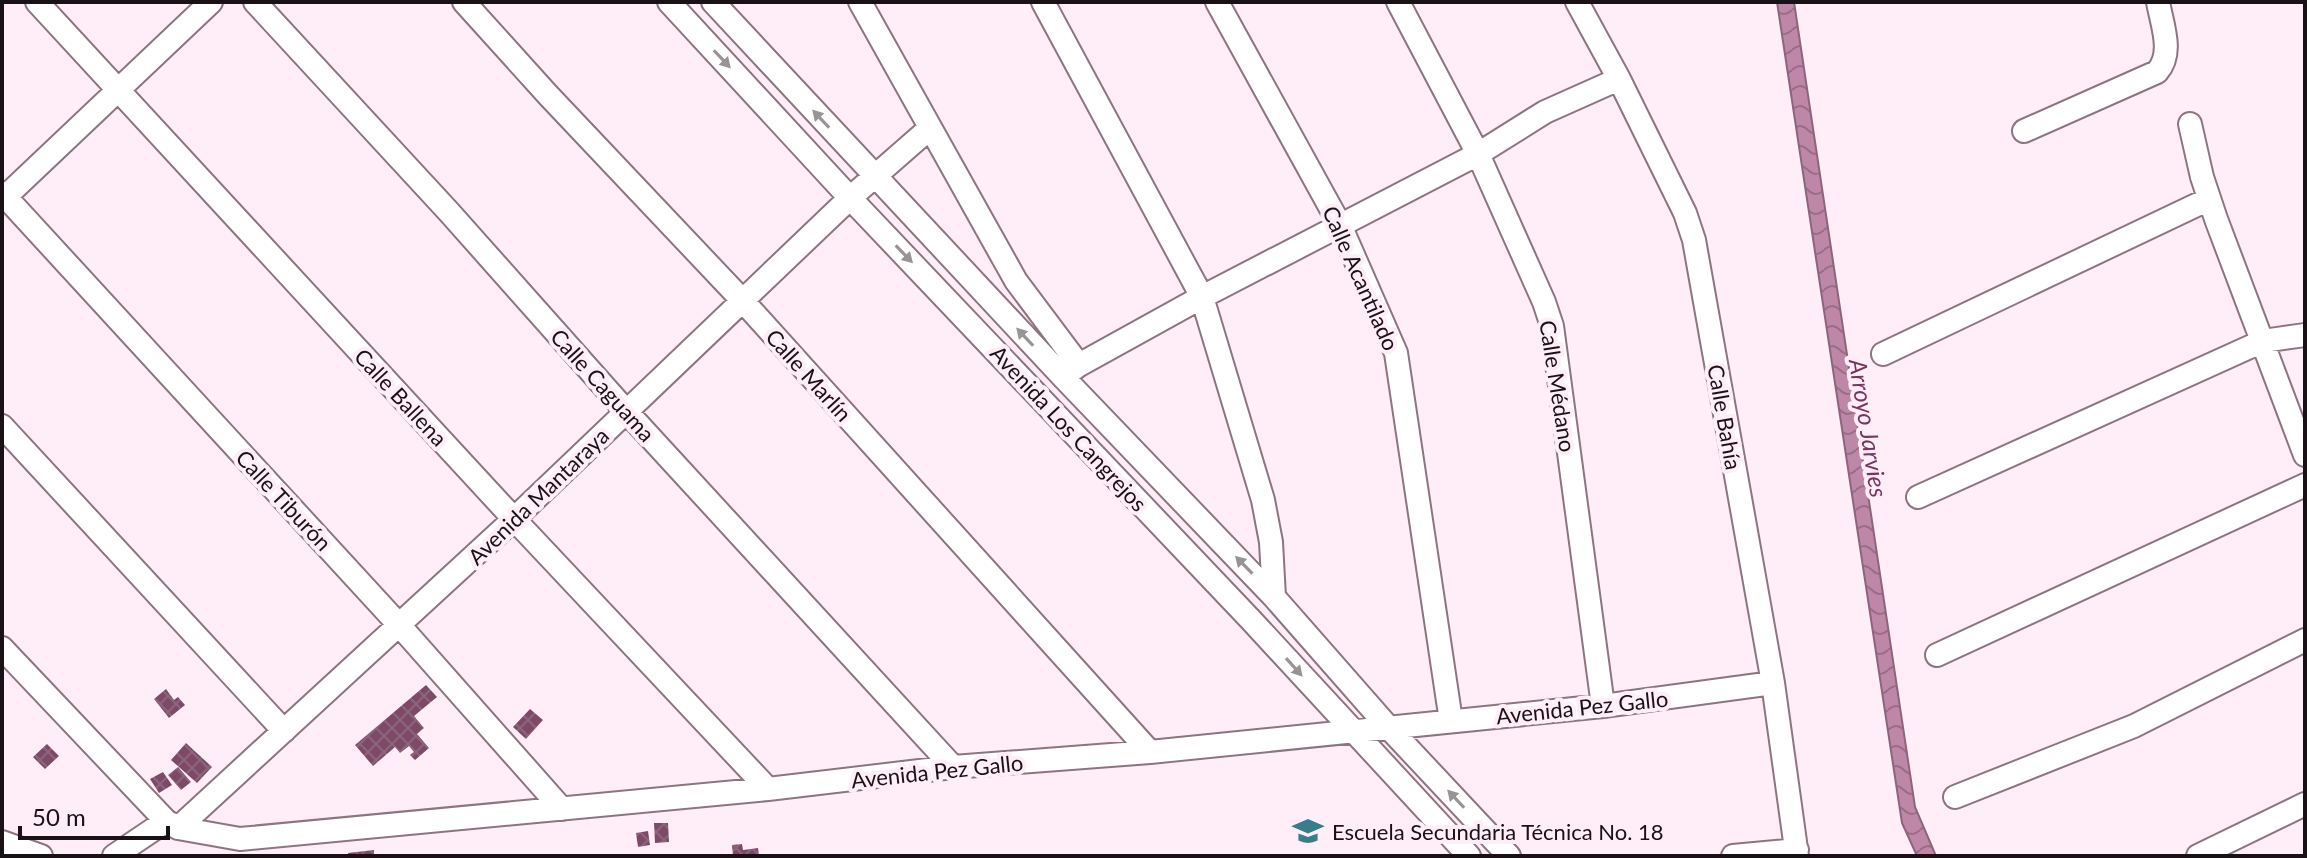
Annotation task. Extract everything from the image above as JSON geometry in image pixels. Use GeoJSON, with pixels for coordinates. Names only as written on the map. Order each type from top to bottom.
{"type":"FeatureCollection","features":[{"type":"Feature","properties":{"kind":"street","name":"Calle Ballena"},"geometry":{"type":"LineString","coordinates":[[37,2],[768,789]]}},
{"type":"Feature","properties":{"kind":"street"},"geometry":{"type":"LineString","coordinates":[[3,196],[211,2]]}},
{"type":"Feature","properties":{"kind":"street","name":"Calle Caguama"},"geometry":{"type":"LineString","coordinates":[[255,2],[953,767]]}},
{"type":"Feature","properties":{"kind":"street","name":"Calle Marlín"},"geometry":{"type":"LineString","coordinates":[[464,2],[742,300],[1150,752]]}},
{"type":"Feature","properties":{"kind":"street","name":"Avenida Los Cangrejos"},"geometry":{"type":"LineString","coordinates":[[669,2],[1469,856]]}},
{"type":"Feature","properties":{"kind":"street","name":"Avenida Los Cangrejos"},"geometry":{"type":"LineString","coordinates":[[713,2],[874,176],[1071,371],[1389,728],[1509,856]]}},
{"type":"Feature","properties":{"kind":"street"},"geometry":{"type":"LineString","coordinates":[[860,2],[1016,281],[1071,371],[1202,297],[1478,154],[1545,112],[1619,79]]}},
{"type":"Feature","properties":{"kind":"street"},"geometry":{"type":"LineString","coordinates":[[1043,2],[1202,297],[1263,500],[1271,542],[1274,597]]}},
{"type":"Feature","properties":{"kind":"street","name":"Calle Acantilado"},"geometry":{"type":"LineString","coordinates":[[1217,2],[1340,225],[1396,353],[1451,721]]}},
{"type":"Feature","properties":{"kind":"street","name":"Calle Médano"},"geometry":{"type":"LineString","coordinates":[[1398,2],[1478,154],[1552,326],[1603,706]]}},
{"type":"Feature","properties":{"kind":"street","name":"Calle Bahía"},"geometry":{"type":"LineString","coordinates":[[1577,2],[1685,213],[1694,240],[1773,683],[1797,853]]}},
{"type":"Feature","properties":{"kind":"street"},"geometry":{"type":"LineString","coordinates":[[2024,131],[2157,72],[2167,49],[2158,2]]}},
{"type":"Feature","properties":{"kind":"street"},"geometry":{"type":"LineString","coordinates":[[2190,124],[2209,199],[2305,455]]}},
{"type":"Feature","properties":{"kind":"street","name":"Avenida Mantaraya"},"geometry":{"type":"LineString","coordinates":[[172,825],[284,731],[400,626],[850,198],[930,128]]}},
{"type":"Feature","properties":{"kind":"street","name":"Calle Tiburón"},"geometry":{"type":"LineString","coordinates":[[3,196],[400,626],[562,809]]}},
{"type":"Feature","properties":{"kind":"street"},"geometry":{"type":"LineString","coordinates":[[1883,354],[2209,199]]}},
{"type":"Feature","properties":{"kind":"street"},"geometry":{"type":"LineString","coordinates":[[1918,497],[2263,341],[2305,335]]}},
{"type":"Feature","properties":{"kind":"street"},"geometry":{"type":"LineString","coordinates":[[2,426],[284,731]]}},
{"type":"Feature","properties":{"kind":"street"},"geometry":{"type":"LineString","coordinates":[[1937,655],[2305,485]]}},
{"type":"Feature","properties":{"kind":"street"},"geometry":{"type":"LineString","coordinates":[[1955,797],[2134,726],[2305,640]]}},
{"type":"Feature","properties":{"kind":"street"},"geometry":{"type":"LineString","coordinates":[[2,648],[172,825],[114,856]]}},
{"type":"Feature","properties":{"kind":"street","name":"Avenida Pez Gallo"},"geometry":{"type":"LineString","coordinates":[[172,825],[240,839],[768,789],[953,767],[1150,752],[1389,728],[1603,706],[1773,683]]}},
{"type":"Feature","properties":{"kind":"street"},"geometry":{"type":"LineString","coordinates":[[2198,856],[2305,804]]}},
{"type":"Feature","properties":{"kind":"street"},"geometry":{"type":"LineString","coordinates":[[2,842],[41,856]]}},
{"type":"Feature","properties":{"kind":"street"},"geometry":{"type":"LineString","coordinates":[[1733,856],[1797,853]]}},
{"type":"Feature","properties":{"kind":"water","name":"Arroyo Jarvies"},"geometry":{"type":"Polygon","coordinates":[[[1777,2],[1794,2],[1915,807],[1936,856],[1917,856],[1902,823],[1777,2]]]}},
{"type":"Feature","properties":{"kind":"building"},"geometry":{"type":"Polygon","coordinates":[[[426,685],[437,697],[414,716],[424,728],[417,734],[429,748],[415,760],[410,755],[414,752],[409,746],[400,753],[395,747],[373,766],[355,745],[426,685]]]}},
{"type":"Feature","properties":{"kind":"building"},"geometry":{"type":"Polygon","coordinates":[[[166,689],[174,700],[178,697],[185,705],[169,718],[154,699],[166,689]]]}},
{"type":"Feature","properties":{"kind":"building"},"geometry":{"type":"Polygon","coordinates":[[[530,709],[543,720],[526,739],[513,727],[530,709]]]}},
{"type":"Feature","properties":{"kind":"building"},"geometry":{"type":"Polygon","coordinates":[[[186,743],[212,767],[197,783],[171,760],[186,743]]]}},
{"type":"Feature","properties":{"kind":"building"},"geometry":{"type":"Polygon","coordinates":[[[47,744],[59,756],[45,769],[33,757],[47,744]]]}},
{"type":"Feature","properties":{"kind":"building"},"geometry":{"type":"Polygon","coordinates":[[[178,767],[191,782],[181,790],[168,775],[178,767]]]}},
{"type":"Feature","properties":{"kind":"building"},"geometry":{"type":"Polygon","coordinates":[[[163,772],[172,785],[159,793],[150,779],[163,772]]]}},
{"type":"Feature","properties":{"kind":"building"},"geometry":{"type":"Polygon","coordinates":[[[654,823],[668,823],[669,842],[655,843],[654,823]]]}},
{"type":"Feature","properties":{"kind":"building"},"geometry":{"type":"Polygon","coordinates":[[[648,831],[650,845],[638,847],[636,833],[648,831]]]}},
{"type":"Feature","properties":{"kind":"building"},"geometry":{"type":"Polygon","coordinates":[[[742,844],[743,850],[758,848],[759,856],[733,856],[732,845],[742,844]]]}},
{"type":"Feature","properties":{"kind":"building"},"geometry":{"type":"Polygon","coordinates":[[[374,850],[374,856],[348,856],[348,853],[374,850]]]}},
{"type":"Feature","properties":{"kind":"place","name":"Escuela Secundaria Técnica No. 18"},"geometry":{"type":"Point","coordinates":[1308,831]}}]}
